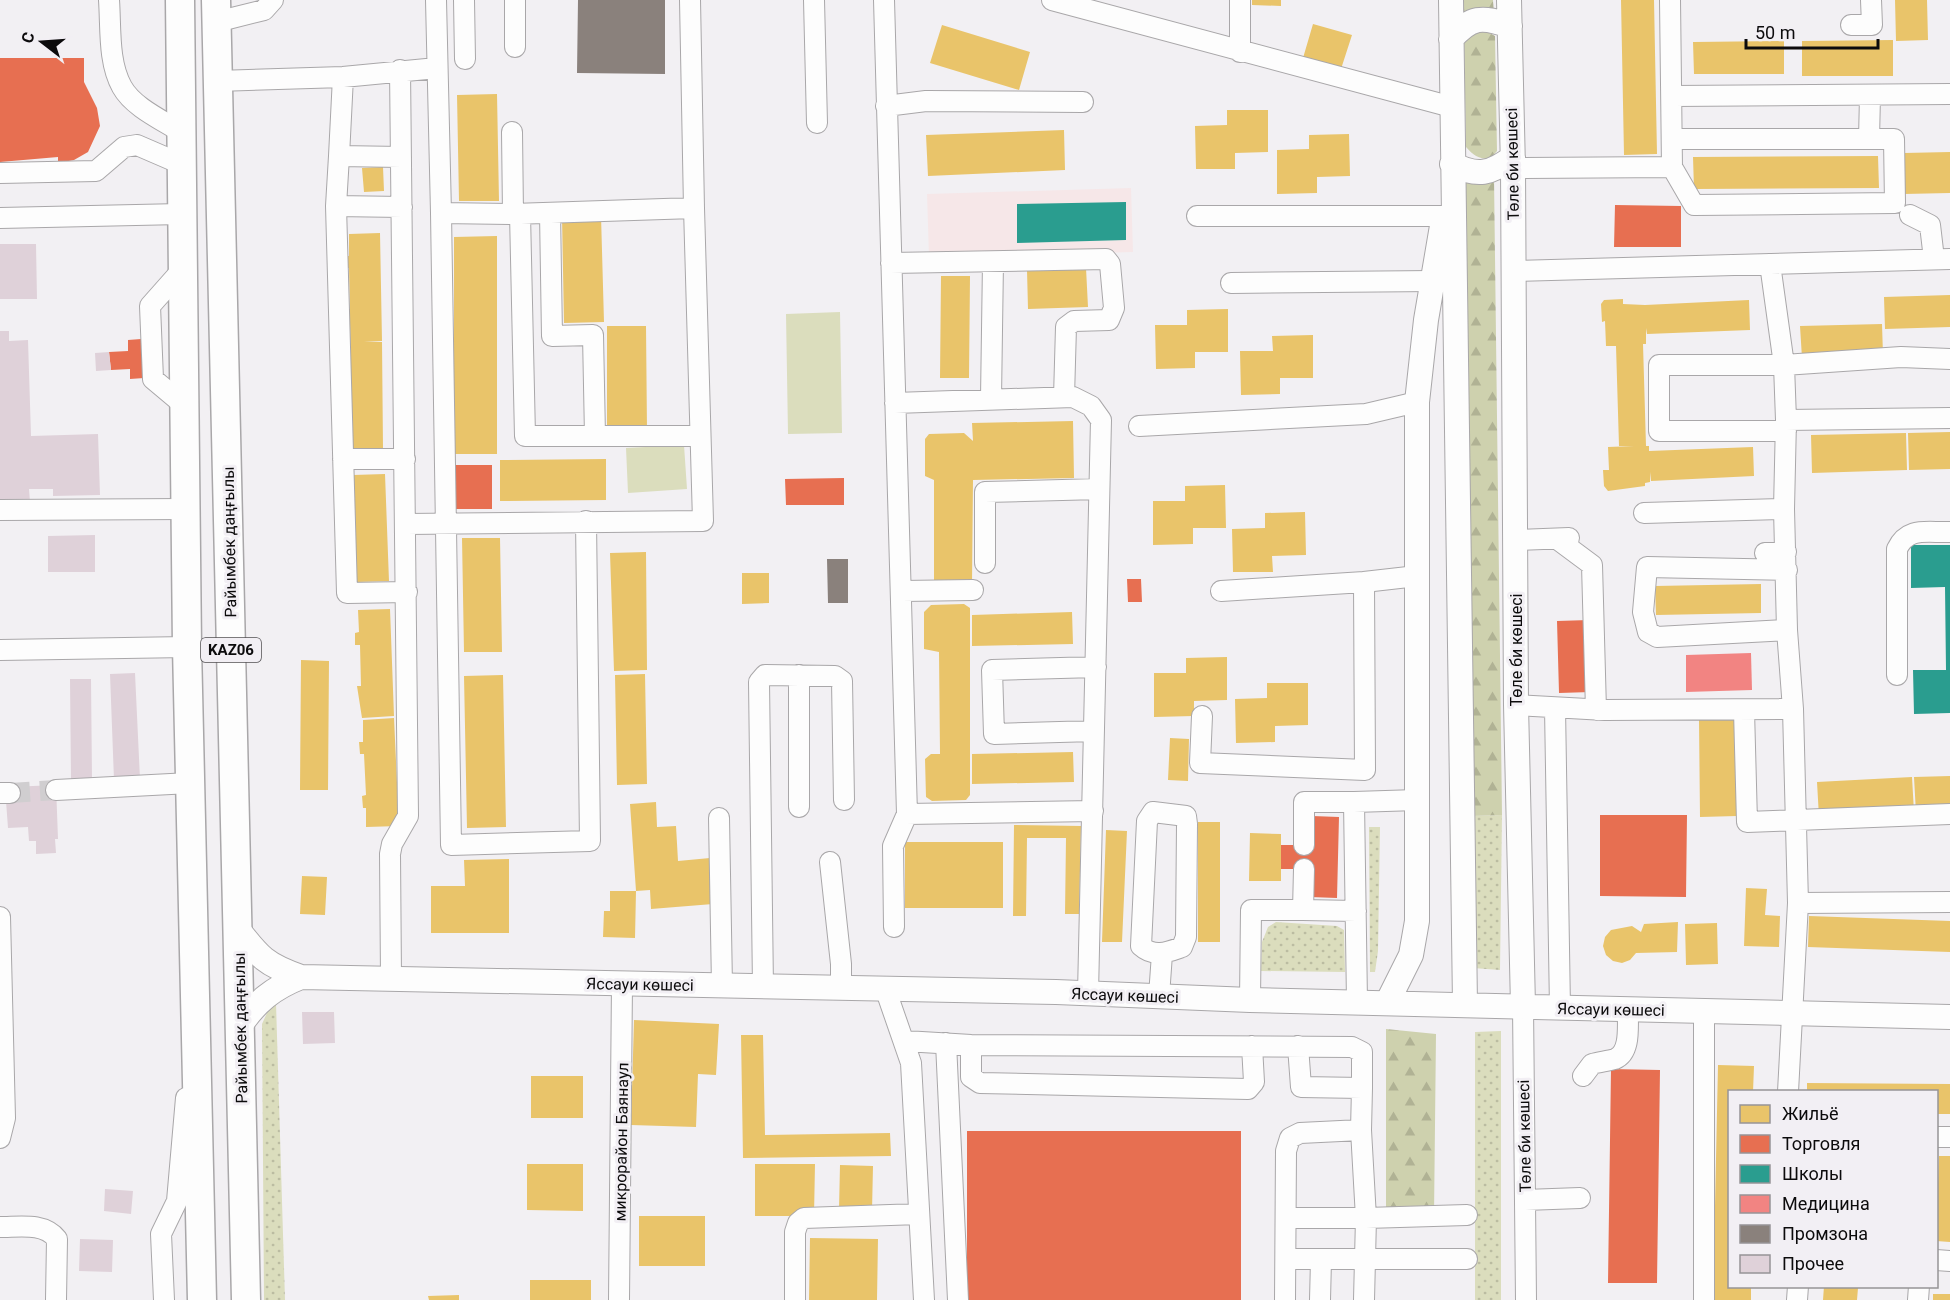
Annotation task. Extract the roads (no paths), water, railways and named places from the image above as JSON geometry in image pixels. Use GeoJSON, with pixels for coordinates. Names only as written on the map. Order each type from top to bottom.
{"type":"FeatureCollection","features":[{"type":"Feature","properties":{"kind":"highway","name":"KАZ06"},"geometry":{"type":"LineString","coordinates":[[180,0],[181,271],[187,647],[202,1300]]}},
{"type":"Feature","properties":{"kind":"highway","name":"Райымбек даңғылы"},"geometry":{"type":"LineString","coordinates":[[216,11],[246,1300]]}},
{"type":"Feature","properties":{"kind":"main road"},"geometry":{"type":"LineString","coordinates":[[1451,0],[1465,1004]]}},
{"type":"Feature","properties":{"kind":"main road","name":"Төле би көшесі"},"geometry":{"type":"LineString","coordinates":[[1509,0],[1513,163],[1516,705],[1523,1005]]}},
{"type":"Feature","properties":{"kind":"main road"},"geometry":{"type":"LineString","coordinates":[[1451,39],[1466,24],[1482,19],[1510,26]]}},
{"type":"Feature","properties":{"kind":"main road"},"geometry":{"type":"LineString","coordinates":[[1452,155],[1464,170],[1487,172],[1513,163]]}},
{"type":"Feature","properties":{"kind":"main road"},"geometry":{"type":"LineString","coordinates":[[1387,1003],[1411,955],[1417,921],[1418,402],[1426,320],[1452,155]]}},
{"type":"Feature","properties":{"kind":"main road"},"geometry":{"type":"LineString","coordinates":[[237,928],[252,948],[272,967],[301,977]]}},
{"type":"Feature","properties":{"kind":"main road"},"geometry":{"type":"LineString","coordinates":[[240,1026],[254,1006],[266,995],[281,985],[301,977]]}},
{"type":"Feature","properties":{"kind":"main road","name":"Яссауи көшесі"},"geometry":{"type":"LineString","coordinates":[[301,977],[885,988],[1250,1000],[1950,1017]]}},
{"type":"Feature","properties":{"kind":"street"},"geometry":{"type":"LineString","coordinates":[[109,0],[113,58],[122,88],[144,108],[181,132]]}},
{"type":"Feature","properties":{"kind":"street"},"geometry":{"type":"LineString","coordinates":[[216,11],[264,9],[273,0]]}},
{"type":"Feature","properties":{"kind":"street"},"geometry":{"type":"LineString","coordinates":[[436,0],[451,845],[590,841],[586,521]]}},
{"type":"Feature","properties":{"kind":"street"},"geometry":{"type":"LineString","coordinates":[[464,0],[465,59]]}},
{"type":"Feature","properties":{"kind":"street"},"geometry":{"type":"LineString","coordinates":[[514,47],[515,0]]}},
{"type":"Feature","properties":{"kind":"street"},"geometry":{"type":"LineString","coordinates":[[406,524],[447,521],[703,520],[690,0]]}},
{"type":"Feature","properties":{"kind":"street"},"geometry":{"type":"LineString","coordinates":[[814,0],[817,123]]}},
{"type":"Feature","properties":{"kind":"street"},"geometry":{"type":"LineString","coordinates":[[884,0],[907,814],[893,846],[894,927]]}},
{"type":"Feature","properties":{"kind":"street"},"geometry":{"type":"LineString","coordinates":[[1052,0],[1239,52],[1452,107]]}},
{"type":"Feature","properties":{"kind":"street"},"geometry":{"type":"LineString","coordinates":[[1239,52],[1240,0]]}},
{"type":"Feature","properties":{"kind":"street"},"geometry":{"type":"LineString","coordinates":[[1670,0],[1673,96],[1672,167],[1694,205],[1895,203],[1894,139],[1673,139]]}},
{"type":"Feature","properties":{"kind":"street"},"geometry":{"type":"LineString","coordinates":[[1851,25],[1872,25],[1871,0]]}},
{"type":"Feature","properties":{"kind":"street"},"geometry":{"type":"LineString","coordinates":[[217,81],[343,77],[436,68]]}},
{"type":"Feature","properties":{"kind":"street"},"geometry":{"type":"LineString","coordinates":[[391,978],[390,854],[392,844],[408,816],[400,70]]}},
{"type":"Feature","properties":{"kind":"street"},"geometry":{"type":"LineString","coordinates":[[343,77],[336,206],[347,593],[406,592]]}},
{"type":"Feature","properties":{"kind":"street"},"geometry":{"type":"LineString","coordinates":[[1673,96],[1950,94]]}},
{"type":"Feature","properties":{"kind":"street"},"geometry":{"type":"LineString","coordinates":[[1869,139],[1870,96]]}},
{"type":"Feature","properties":{"kind":"street"},"geometry":{"type":"LineString","coordinates":[[886,106],[926,101],[1083,102]]}},
{"type":"Feature","properties":{"kind":"street"},"geometry":{"type":"LineString","coordinates":[[512,132],[525,436],[700,436]]}},
{"type":"Feature","properties":{"kind":"street"},"geometry":{"type":"LineString","coordinates":[[0,173],[96,171],[124,147],[137,145],[181,164]]}},
{"type":"Feature","properties":{"kind":"street"},"geometry":{"type":"LineString","coordinates":[[339,156],[401,157]]}},
{"type":"Feature","properties":{"kind":"street"},"geometry":{"type":"LineString","coordinates":[[1513,163],[1672,167]]}},
{"type":"Feature","properties":{"kind":"street"},"geometry":{"type":"LineString","coordinates":[[336,206],[402,207]]}},
{"type":"Feature","properties":{"kind":"street"},"geometry":{"type":"LineString","coordinates":[[441,213],[517,214],[694,208]]}},
{"type":"Feature","properties":{"kind":"street"},"geometry":{"type":"LineString","coordinates":[[550,213],[552,336],[593,335],[595,436]]}},
{"type":"Feature","properties":{"kind":"street"},"geometry":{"type":"LineString","coordinates":[[0,218],[181,214]]}},
{"type":"Feature","properties":{"kind":"street"},"geometry":{"type":"LineString","coordinates":[[1513,271],[1942,259],[1930,225],[1910,215]]}},
{"type":"Feature","properties":{"kind":"street"},"geometry":{"type":"LineString","coordinates":[[1197,216],[1443,216]]}},
{"type":"Feature","properties":{"kind":"street"},"geometry":{"type":"LineString","coordinates":[[891,263],[1106,259],[1110,264],[1114,308],[1109,320],[1074,321],[1066,327],[1064,397]]}},
{"type":"Feature","properties":{"kind":"street"},"geometry":{"type":"LineString","coordinates":[[991,398],[993,262]]}},
{"type":"Feature","properties":{"kind":"street"},"geometry":{"type":"LineString","coordinates":[[1770,264],[1784,371],[1787,630],[1793,709],[1797,821],[1798,903],[1788,1090]]}},
{"type":"Feature","properties":{"kind":"street"},"geometry":{"type":"LineString","coordinates":[[1231,283],[1433,281]]}},
{"type":"Feature","properties":{"kind":"street"},"geometry":{"type":"LineString","coordinates":[[1950,359],[1901,357],[1784,371],[1659,365],[1659,431],[1950,417]]}},
{"type":"Feature","properties":{"kind":"street"},"geometry":{"type":"LineString","coordinates":[[1764,378],[1784,371]]}},
{"type":"Feature","properties":{"kind":"street"},"geometry":{"type":"LineString","coordinates":[[895,403],[1073,397],[1091,406],[1101,420],[1099,489],[1093,559],[1096,668],[1088,993]]}},
{"type":"Feature","properties":{"kind":"street"},"geometry":{"type":"LineString","coordinates":[[1139,426],[1366,414],[1418,402]]}},
{"type":"Feature","properties":{"kind":"street"},"geometry":{"type":"LineString","coordinates":[[343,459],[405,459]]}},
{"type":"Feature","properties":{"kind":"street"},"geometry":{"type":"LineString","coordinates":[[985,563],[985,492],[1099,489]]}},
{"type":"Feature","properties":{"kind":"street"},"geometry":{"type":"LineString","coordinates":[[0,510],[185,509]]}},
{"type":"Feature","properties":{"kind":"street"},"geometry":{"type":"LineString","coordinates":[[1644,513],[1784,509]]}},
{"type":"Feature","properties":{"kind":"street"},"geometry":{"type":"LineString","coordinates":[[1897,675],[1897,549],[1902,538],[1909,533],[1950,532]]}},
{"type":"Feature","properties":{"kind":"street"},"geometry":{"type":"LineString","coordinates":[[1515,540],[1566,538],[1592,565],[1596,710]]}},
{"type":"Feature","properties":{"kind":"street"},"geometry":{"type":"LineString","coordinates":[[1765,553],[1786,561]]}},
{"type":"Feature","properties":{"kind":"street"},"geometry":{"type":"LineString","coordinates":[[1786,561],[1647,567],[1643,612],[1647,632],[1657,637],[1787,630]]}},
{"type":"Feature","properties":{"kind":"street"},"geometry":{"type":"LineString","coordinates":[[1221,591],[1364,582],[1417,576]]}},
{"type":"Feature","properties":{"kind":"street"},"geometry":{"type":"LineString","coordinates":[[1202,716],[1200,763],[1365,770],[1364,582]]}},
{"type":"Feature","properties":{"kind":"street"},"geometry":{"type":"LineString","coordinates":[[902,591],[973,590]]}},
{"type":"Feature","properties":{"kind":"street"},"geometry":{"type":"LineString","coordinates":[[0,650],[187,647]]}},
{"type":"Feature","properties":{"kind":"street"},"geometry":{"type":"LineString","coordinates":[[1094,731],[994,734],[992,670],[1096,668]]}},
{"type":"Feature","properties":{"kind":"street"},"geometry":{"type":"LineString","coordinates":[[763,987],[759,682],[765,675],[835,676],[842,681],[844,800]]}},
{"type":"Feature","properties":{"kind":"street"},"geometry":{"type":"LineString","coordinates":[[799,675],[799,807]]}},
{"type":"Feature","properties":{"kind":"street"},"geometry":{"type":"LineString","coordinates":[[1516,705],[1596,710],[1793,709]]}},
{"type":"Feature","properties":{"kind":"street"},"geometry":{"type":"LineString","coordinates":[[1555,708],[1560,1008]]}},
{"type":"Feature","properties":{"kind":"street"},"geometry":{"type":"LineString","coordinates":[[1744,710],[1747,822],[1950,814]]}},
{"type":"Feature","properties":{"kind":"street"},"geometry":{"type":"LineString","coordinates":[[56,790],[190,783]]}},
{"type":"Feature","properties":{"kind":"street"},"geometry":{"type":"LineString","coordinates":[[1304,845],[1304,802],[1417,800]]}},
{"type":"Feature","properties":{"kind":"street"},"geometry":{"type":"LineString","coordinates":[[1354,802],[1357,1002]]}},
{"type":"Feature","properties":{"kind":"street"},"geometry":{"type":"LineString","coordinates":[[907,814],[1093,811]]}},
{"type":"Feature","properties":{"kind":"street"},"geometry":{"type":"LineString","coordinates":[[1153,812],[1186,816],[1187,824],[1186,937],[1182,947],[1162,954],[1148,952],[1142,946],[1147,821],[1153,812]]}},
{"type":"Feature","properties":{"kind":"street"},"geometry":{"type":"LineString","coordinates":[[719,818],[722,986]]}},
{"type":"Feature","properties":{"kind":"street"},"geometry":{"type":"LineString","coordinates":[[830,862],[841,988]]}},
{"type":"Feature","properties":{"kind":"street"},"geometry":{"type":"LineString","coordinates":[[1303,910],[1304,869]]}},
{"type":"Feature","properties":{"kind":"street"},"geometry":{"type":"LineString","coordinates":[[1798,903],[1950,902]]}},
{"type":"Feature","properties":{"kind":"street"},"geometry":{"type":"LineString","coordinates":[[1250,1000],[1251,910],[1356,911]]}},
{"type":"Feature","properties":{"kind":"street"},"geometry":{"type":"LineString","coordinates":[[0,917],[5,1118],[0,1138]]}},
{"type":"Feature","properties":{"kind":"street"},"geometry":{"type":"LineString","coordinates":[[1159,996],[1162,954]]}},
{"type":"Feature","properties":{"kind":"street"},"geometry":{"type":"LineString","coordinates":[[164,1300],[161,1234],[177,1201],[195,979]]}},
{"type":"Feature","properties":{"kind":"street","name":"микрорайон Баянаул"},"geometry":{"type":"LineString","coordinates":[[619,1300],[622,984]]}},
{"type":"Feature","properties":{"kind":"street"},"geometry":{"type":"LineString","coordinates":[[885,988],[911,1063],[924,1300]]}},
{"type":"Feature","properties":{"kind":"street","name":"Төле би көшесі"},"geometry":{"type":"LineString","coordinates":[[1523,1005],[1526,1300]]}},
{"type":"Feature","properties":{"kind":"street"},"geometry":{"type":"LineString","coordinates":[[1583,1076],[1592,1064],[1616,1059],[1623,1052],[1627,1040],[1628,1009]]}},
{"type":"Feature","properties":{"kind":"street"},"geometry":{"type":"LineString","coordinates":[[1704,1011],[1704,1300]]}},
{"type":"Feature","properties":{"kind":"street"},"geometry":{"type":"LineString","coordinates":[[905,1041],[971,1045],[1359,1048],[1362,1052],[1361,1130],[1366,1218],[1364,1300]]}},
{"type":"Feature","properties":{"kind":"street"},"geometry":{"type":"LineString","coordinates":[[946,1043],[958,1300]]}},
{"type":"Feature","properties":{"kind":"street"},"geometry":{"type":"LineString","coordinates":[[971,1045],[971,1077],[980,1083],[1248,1089],[1254,1082],[1252,1046]]}},
{"type":"Feature","properties":{"kind":"street"},"geometry":{"type":"LineString","coordinates":[[1298,1046],[1301,1087],[1362,1088]]}},
{"type":"Feature","properties":{"kind":"street"},"geometry":{"type":"LineString","coordinates":[[1285,1300],[1286,1151],[1290,1138],[1300,1133],[1361,1130]]}},
{"type":"Feature","properties":{"kind":"street"},"geometry":{"type":"LineString","coordinates":[[1525,1200],[1580,1198]]}},
{"type":"Feature","properties":{"kind":"street"},"geometry":{"type":"LineString","coordinates":[[795,1300],[795,1232],[798,1223],[804,1218],[919,1214]]}},
{"type":"Feature","properties":{"kind":"street"},"geometry":{"type":"LineString","coordinates":[[1286,1218],[1467,1215]]}},
{"type":"Feature","properties":{"kind":"street"},"geometry":{"type":"LineString","coordinates":[[0,1227],[43,1228],[51,1231],[57,1239],[56,1300]]}},
{"type":"Feature","properties":{"kind":"street"},"geometry":{"type":"LineString","coordinates":[[1286,1259],[1467,1259]]}},
{"type":"Feature","properties":{"kind":"street"},"geometry":{"type":"LineString","coordinates":[[1320,1300],[1321,1260]]}},
{"type":"Feature","properties":{"kind":"tunnel"},"geometry":{"type":"LineString","coordinates":[[10,793],[56,790]]}}]}
